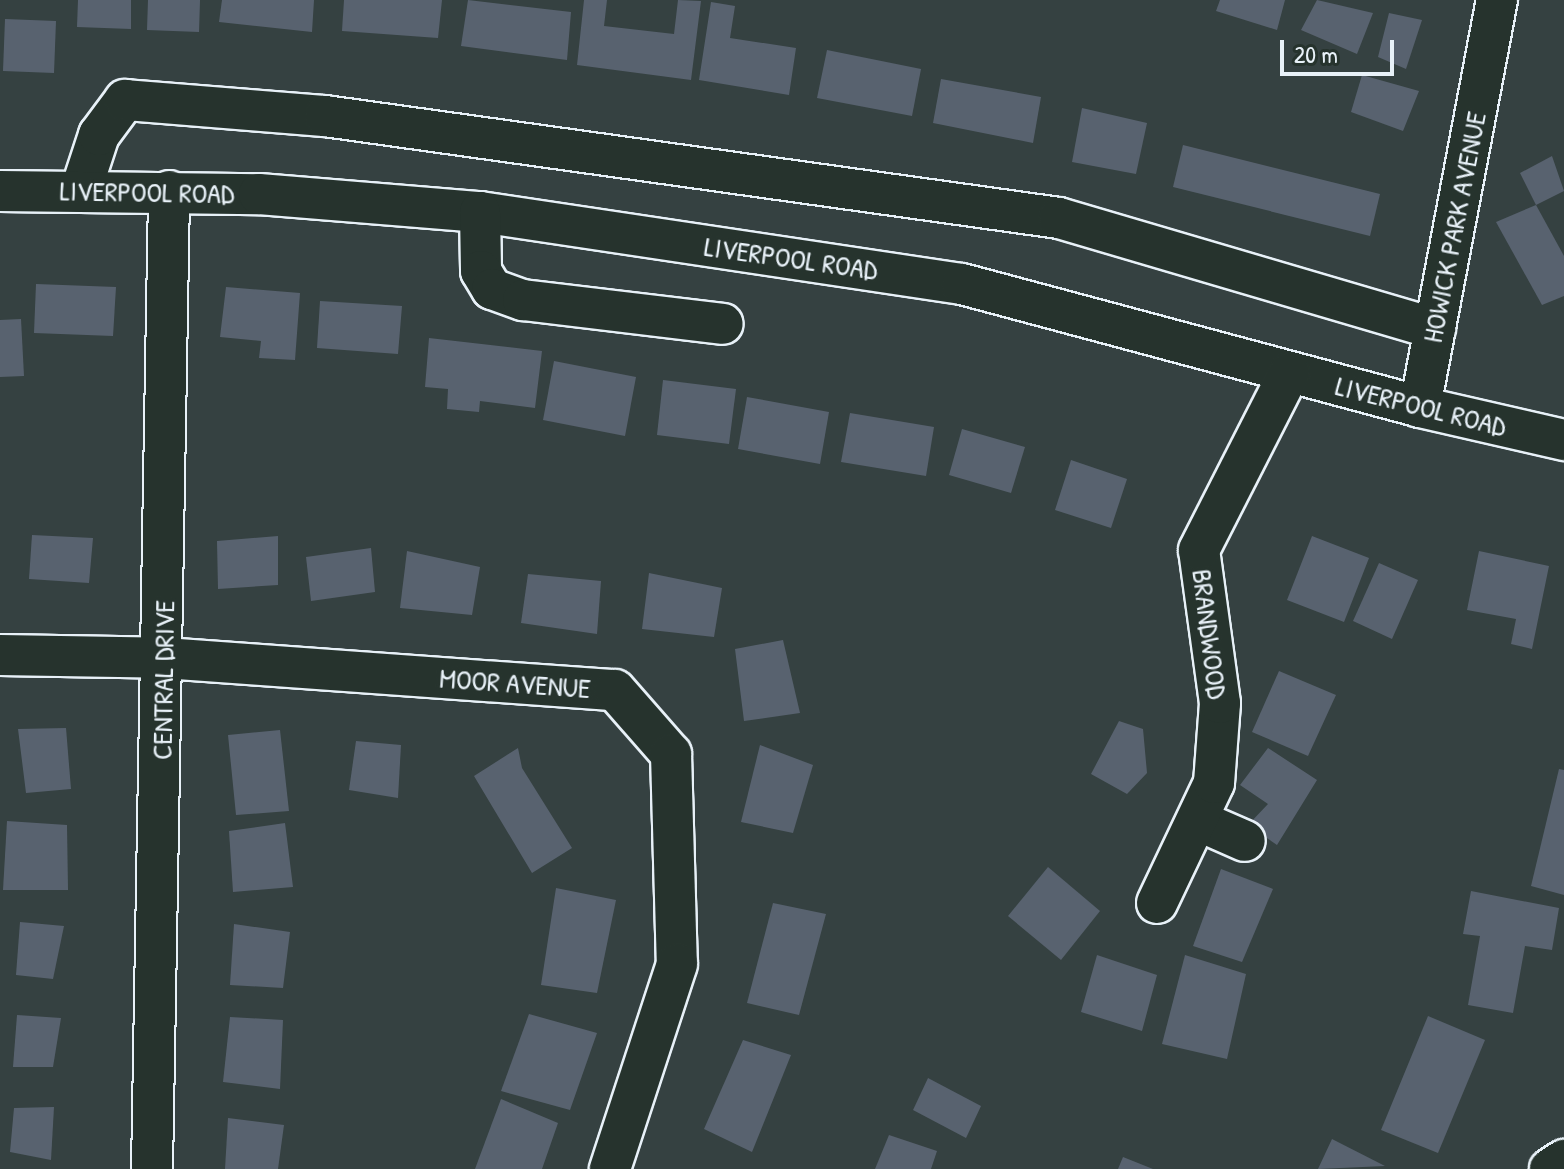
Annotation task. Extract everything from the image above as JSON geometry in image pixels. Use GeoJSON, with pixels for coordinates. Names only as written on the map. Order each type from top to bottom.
{"type":"FeatureCollection","features":[{"type":"Feature","properties":{"kind":"street","name":"HOWICK PARK AVENUE"},"geometry":{"type":"LineString","coordinates":[[1420,407],[1497,0]]}},
{"type":"Feature","properties":{"kind":"street"},"geometry":{"type":"LineString","coordinates":[[81,190],[99,135],[125,100],[325,116],[1059,218],[1435,329]]}},
{"type":"Feature","properties":{"kind":"street","name":"LIVERPOOL ROAD"},"geometry":{"type":"LineString","coordinates":[[0,191],[169,191],[480,212],[962,284],[1420,407],[1564,440]]}},
{"type":"Feature","properties":{"kind":"street","name":"CENTRAL DRIVE"},"geometry":{"type":"LineString","coordinates":[[152,1169],[164,658],[169,191]]}},
{"type":"Feature","properties":{"kind":"street"},"geometry":{"type":"LineString","coordinates":[[480,212],[481,271],[492,289],[523,300],[723,324]]}},
{"type":"Feature","properties":{"kind":"street","name":"BRANDWOOD"},"geometry":{"type":"LineString","coordinates":[[1157,903],[1214,783],[1220,703],[1199,550],[1289,373]]}},
{"type":"Feature","properties":{"kind":"street","name":"MOOR AVENUE"},"geometry":{"type":"LineString","coordinates":[[0,655],[164,658],[615,690],[671,754],[677,964],[610,1169]]}},
{"type":"Feature","properties":{"kind":"street"},"geometry":{"type":"LineString","coordinates":[[1197,820],[1245,841]]}},
{"type":"Feature","properties":{"kind":"street"},"geometry":{"type":"LineString","coordinates":[[1550,1169],[1564,1160]]}},
{"type":"Feature","properties":{"kind":"building"},"geometry":{"type":"Polygon","coordinates":[[[78,0],[131,0],[131,29],[77,27],[78,0]]]}},
{"type":"Feature","properties":{"kind":"building"},"geometry":{"type":"Polygon","coordinates":[[[148,0],[200,0],[199,32],[147,30],[148,0]]]}},
{"type":"Feature","properties":{"kind":"building"},"geometry":{"type":"Polygon","coordinates":[[[222,0],[314,0],[312,32],[219,22],[222,0]]]}},
{"type":"Feature","properties":{"kind":"building"},"geometry":{"type":"Polygon","coordinates":[[[344,0],[442,0],[438,38],[342,31],[344,0]]]}},
{"type":"Feature","properties":{"kind":"building"},"geometry":{"type":"Polygon","coordinates":[[[468,0],[571,12],[567,60],[461,46],[468,0]]]}},
{"type":"Feature","properties":{"kind":"building"},"geometry":{"type":"Polygon","coordinates":[[[584,0],[607,0],[604,26],[674,34],[678,0],[701,1],[691,80],[577,65],[584,0]]]}},
{"type":"Feature","properties":{"kind":"building"},"geometry":{"type":"Polygon","coordinates":[[[1220,0],[1285,0],[1277,30],[1216,11],[1220,0]]]}},
{"type":"Feature","properties":{"kind":"building"},"geometry":{"type":"Polygon","coordinates":[[[1317,0],[1373,13],[1357,54],[1301,30],[1317,0]]]}},
{"type":"Feature","properties":{"kind":"building"},"geometry":{"type":"Polygon","coordinates":[[[711,2],[735,6],[730,38],[796,48],[789,95],[699,80],[711,2]]]}},
{"type":"Feature","properties":{"kind":"building"},"geometry":{"type":"Polygon","coordinates":[[[1389,13],[1422,20],[1406,69],[1378,57],[1389,13]]]}},
{"type":"Feature","properties":{"kind":"building"},"geometry":{"type":"Polygon","coordinates":[[[5,19],[56,21],[54,73],[3,71],[5,19]]]}},
{"type":"Feature","properties":{"kind":"building"},"geometry":{"type":"Polygon","coordinates":[[[827,50],[921,69],[912,116],[817,98],[827,50]]]}},
{"type":"Feature","properties":{"kind":"building"},"geometry":{"type":"Polygon","coordinates":[[[1362,75],[1419,91],[1403,131],[1351,112],[1362,75]]]}},
{"type":"Feature","properties":{"kind":"building"},"geometry":{"type":"Polygon","coordinates":[[[941,79],[1041,97],[1033,143],[933,123],[941,79]]]}},
{"type":"Feature","properties":{"kind":"building"},"geometry":{"type":"Polygon","coordinates":[[[1082,108],[1147,123],[1136,174],[1072,162],[1082,108]]]}},
{"type":"Feature","properties":{"kind":"building"},"geometry":{"type":"Polygon","coordinates":[[[1183,145],[1380,194],[1370,236],[1173,187],[1183,145]]]}},
{"type":"Feature","properties":{"kind":"building"},"geometry":{"type":"Polygon","coordinates":[[[1552,156],[1564,191],[1536,205],[1520,173],[1552,156]]]}},
{"type":"Feature","properties":{"kind":"building"},"geometry":{"type":"Polygon","coordinates":[[[1536,205],[1564,256],[1564,296],[1542,305],[1496,222],[1536,205]]]}},
{"type":"Feature","properties":{"kind":"building"},"geometry":{"type":"Polygon","coordinates":[[[36,284],[116,287],[113,336],[34,333],[36,284]]]}},
{"type":"Feature","properties":{"kind":"building"},"geometry":{"type":"Polygon","coordinates":[[[226,287],[300,293],[295,360],[259,358],[261,341],[220,337],[226,287]]]}},
{"type":"Feature","properties":{"kind":"building"},"geometry":{"type":"Polygon","coordinates":[[[320,301],[402,306],[398,354],[317,348],[320,301]]]}},
{"type":"Feature","properties":{"kind":"building"},"geometry":{"type":"Polygon","coordinates":[[[21,319],[24,376],[0,377],[0,320],[21,319]]]}},
{"type":"Feature","properties":{"kind":"building"},"geometry":{"type":"Polygon","coordinates":[[[429,338],[542,351],[535,408],[480,401],[479,412],[447,409],[448,389],[425,387],[429,338]]]}},
{"type":"Feature","properties":{"kind":"building"},"geometry":{"type":"Polygon","coordinates":[[[554,361],[636,377],[625,436],[543,420],[554,361]]]}},
{"type":"Feature","properties":{"kind":"building"},"geometry":{"type":"Polygon","coordinates":[[[663,380],[736,389],[729,444],[657,435],[663,380]]]}},
{"type":"Feature","properties":{"kind":"building"},"geometry":{"type":"Polygon","coordinates":[[[747,397],[829,412],[820,464],[738,449],[747,397]]]}},
{"type":"Feature","properties":{"kind":"building"},"geometry":{"type":"Polygon","coordinates":[[[850,413],[934,427],[926,476],[841,462],[850,413]]]}},
{"type":"Feature","properties":{"kind":"building"},"geometry":{"type":"Polygon","coordinates":[[[962,429],[1025,447],[1011,493],[949,475],[962,429]]]}},
{"type":"Feature","properties":{"kind":"building"},"geometry":{"type":"Polygon","coordinates":[[[1071,460],[1127,479],[1111,528],[1055,510],[1071,460]]]}},
{"type":"Feature","properties":{"kind":"building"},"geometry":{"type":"Polygon","coordinates":[[[32,535],[93,538],[89,583],[29,579],[32,535]]]}},
{"type":"Feature","properties":{"kind":"building"},"geometry":{"type":"Polygon","coordinates":[[[278,536],[278,585],[218,589],[217,541],[278,536]]]}},
{"type":"Feature","properties":{"kind":"building"},"geometry":{"type":"Polygon","coordinates":[[[1312,536],[1369,558],[1344,622],[1287,600],[1312,536]]]}},
{"type":"Feature","properties":{"kind":"building"},"geometry":{"type":"Polygon","coordinates":[[[371,548],[375,592],[311,601],[306,557],[371,548]]]}},
{"type":"Feature","properties":{"kind":"building"},"geometry":{"type":"Polygon","coordinates":[[[407,551],[480,567],[472,615],[400,608],[407,551]]]}},
{"type":"Feature","properties":{"kind":"building"},"geometry":{"type":"Polygon","coordinates":[[[1479,551],[1549,566],[1532,649],[1511,644],[1516,619],[1467,610],[1479,551]]]}},
{"type":"Feature","properties":{"kind":"building"},"geometry":{"type":"Polygon","coordinates":[[[1379,563],[1418,580],[1392,639],[1353,621],[1379,563]]]}},
{"type":"Feature","properties":{"kind":"building"},"geometry":{"type":"Polygon","coordinates":[[[649,573],[722,588],[714,637],[642,629],[649,573]]]}},
{"type":"Feature","properties":{"kind":"building"},"geometry":{"type":"Polygon","coordinates":[[[528,574],[601,581],[597,634],[521,623],[528,574]]]}},
{"type":"Feature","properties":{"kind":"building"},"geometry":{"type":"Polygon","coordinates":[[[783,640],[800,713],[744,721],[735,649],[783,640]]]}},
{"type":"Feature","properties":{"kind":"building"},"geometry":{"type":"Polygon","coordinates":[[[1279,671],[1336,695],[1308,756],[1252,732],[1279,671]]]}},
{"type":"Feature","properties":{"kind":"building"},"geometry":{"type":"Polygon","coordinates":[[[1119,721],[1143,729],[1147,773],[1127,794],[1091,774],[1119,721]]]}},
{"type":"Feature","properties":{"kind":"building"},"geometry":{"type":"Polygon","coordinates":[[[66,728],[71,789],[26,793],[18,729],[66,728]]]}},
{"type":"Feature","properties":{"kind":"building"},"geometry":{"type":"Polygon","coordinates":[[[280,730],[289,811],[236,815],[228,735],[280,730]]]}},
{"type":"Feature","properties":{"kind":"building"},"geometry":{"type":"Polygon","coordinates":[[[356,741],[401,745],[398,798],[349,790],[356,741]]]}},
{"type":"Feature","properties":{"kind":"building"},"geometry":{"type":"Polygon","coordinates":[[[760,745],[813,765],[793,833],[741,822],[760,745]]]}},
{"type":"Feature","properties":{"kind":"building"},"geometry":{"type":"Polygon","coordinates":[[[518,748],[522,768],[572,848],[532,873],[474,776],[518,748]]]}},
{"type":"Feature","properties":{"kind":"building"},"geometry":{"type":"Polygon","coordinates":[[[1268,748],[1317,780],[1277,845],[1248,825],[1268,804],[1240,785],[1268,748]]]}},
{"type":"Feature","properties":{"kind":"building"},"geometry":{"type":"Polygon","coordinates":[[[1559,769],[1564,770],[1564,895],[1531,886],[1559,769]]]}},
{"type":"Feature","properties":{"kind":"building"},"geometry":{"type":"Polygon","coordinates":[[[7,821],[67,825],[68,890],[3,890],[7,821]]]}},
{"type":"Feature","properties":{"kind":"building"},"geometry":{"type":"Polygon","coordinates":[[[285,823],[293,887],[233,892],[229,831],[285,823]]]}},
{"type":"Feature","properties":{"kind":"building"},"geometry":{"type":"Polygon","coordinates":[[[1048,867],[1100,911],[1061,960],[1008,916],[1048,867]]]}},
{"type":"Feature","properties":{"kind":"building"},"geometry":{"type":"Polygon","coordinates":[[[1221,869],[1273,889],[1242,962],[1193,946],[1221,869]]]}},
{"type":"Feature","properties":{"kind":"building"},"geometry":{"type":"Polygon","coordinates":[[[556,888],[616,900],[597,993],[541,985],[556,888]]]}},
{"type":"Feature","properties":{"kind":"building"},"geometry":{"type":"Polygon","coordinates":[[[1471,891],[1559,908],[1552,950],[1525,946],[1513,1013],[1468,1005],[1480,936],[1463,934],[1471,891]]]}},
{"type":"Feature","properties":{"kind":"building"},"geometry":{"type":"Polygon","coordinates":[[[773,903],[826,914],[799,1015],[747,1003],[773,903]]]}},
{"type":"Feature","properties":{"kind":"building"},"geometry":{"type":"Polygon","coordinates":[[[20,922],[64,926],[53,979],[16,975],[20,922]]]}},
{"type":"Feature","properties":{"kind":"building"},"geometry":{"type":"Polygon","coordinates":[[[234,924],[290,932],[283,988],[230,985],[234,924]]]}},
{"type":"Feature","properties":{"kind":"building"},"geometry":{"type":"Polygon","coordinates":[[[1097,955],[1157,975],[1142,1031],[1081,1012],[1097,955]]]}},
{"type":"Feature","properties":{"kind":"building"},"geometry":{"type":"Polygon","coordinates":[[[1185,955],[1246,974],[1227,1059],[1162,1044],[1185,955]]]}},
{"type":"Feature","properties":{"kind":"building"},"geometry":{"type":"Polygon","coordinates":[[[529,1014],[597,1033],[570,1110],[501,1091],[529,1014]]]}},
{"type":"Feature","properties":{"kind":"building"},"geometry":{"type":"Polygon","coordinates":[[[17,1015],[61,1018],[53,1067],[13,1067],[17,1015]]]}},
{"type":"Feature","properties":{"kind":"building"},"geometry":{"type":"Polygon","coordinates":[[[1428,1016],[1485,1040],[1438,1153],[1381,1130],[1428,1016]]]}},
{"type":"Feature","properties":{"kind":"building"},"geometry":{"type":"Polygon","coordinates":[[[230,1017],[283,1020],[280,1089],[223,1082],[230,1017]]]}},
{"type":"Feature","properties":{"kind":"building"},"geometry":{"type":"Polygon","coordinates":[[[743,1040],[791,1055],[752,1152],[704,1129],[743,1040]]]}},
{"type":"Feature","properties":{"kind":"building"},"geometry":{"type":"Polygon","coordinates":[[[928,1078],[981,1106],[966,1138],[913,1110],[928,1078]]]}},
{"type":"Feature","properties":{"kind":"building"},"geometry":{"type":"Polygon","coordinates":[[[501,1099],[558,1123],[542,1169],[475,1169],[501,1099]]]}},
{"type":"Feature","properties":{"kind":"building"},"geometry":{"type":"Polygon","coordinates":[[[54,1107],[51,1160],[10,1152],[14,1108],[54,1107]]]}},
{"type":"Feature","properties":{"kind":"building"},"geometry":{"type":"Polygon","coordinates":[[[228,1118],[284,1125],[278,1169],[225,1169],[228,1118]]]}},
{"type":"Feature","properties":{"kind":"building"},"geometry":{"type":"Polygon","coordinates":[[[889,1135],[937,1151],[931,1169],[875,1169],[889,1135]]]}},
{"type":"Feature","properties":{"kind":"building"},"geometry":{"type":"Polygon","coordinates":[[[1332,1139],[1385,1166],[1318,1169],[1332,1139]]]}},
{"type":"Feature","properties":{"kind":"building"},"geometry":{"type":"Polygon","coordinates":[[[1123,1157],[1153,1169],[1118,1169],[1123,1157]]]}}]}
